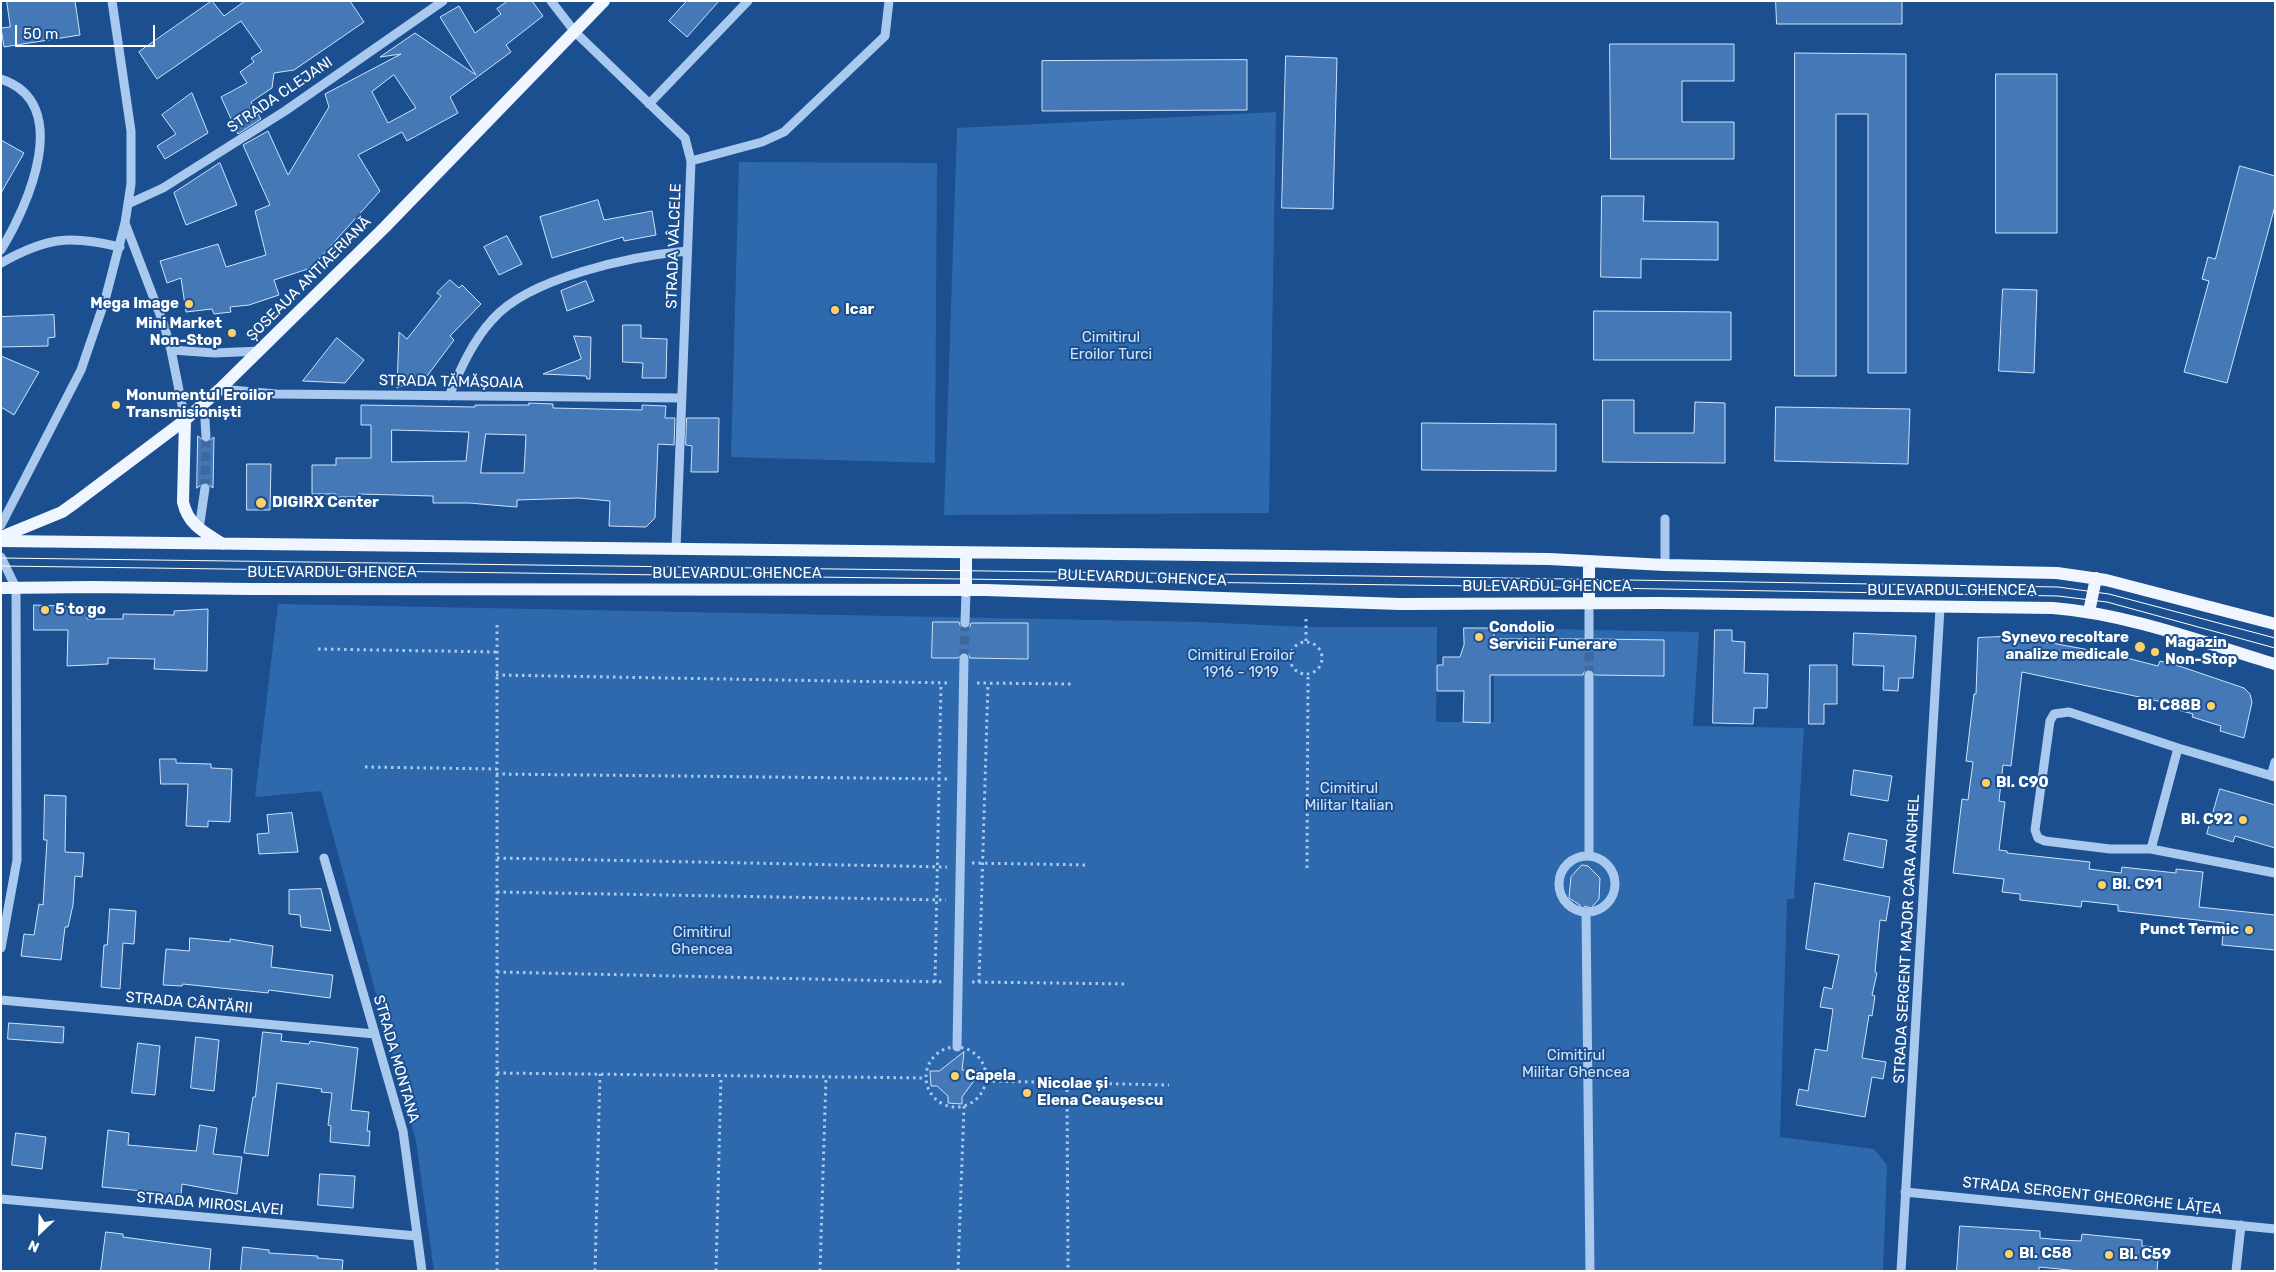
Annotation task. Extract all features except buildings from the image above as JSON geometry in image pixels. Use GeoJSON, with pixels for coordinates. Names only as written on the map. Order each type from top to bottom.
{"type":"FeatureCollection","features":[{"type":"Feature","properties":{"kind":"main road","name":"ȘOSEAUA ANTIAERIANĂ"},"geometry":{"type":"LineString","coordinates":[[1,539],[62,512],[185,420],[220,389],[378,234],[604,1]]}},
{"type":"Feature","properties":{"kind":"main road"},"geometry":{"type":"LineString","coordinates":[[185,420],[183,502],[186,514],[198,529],[223,544]]}},
{"type":"Feature","properties":{"kind":"main road","name":"BULEVARDUL GHENCEA"},"geometry":{"type":"LineString","coordinates":[[1,539],[223,544],[1549,559],[1665,565],[2049,572],[2096,578],[2275,624]]}},
{"type":"Feature","properties":{"kind":"main road"},"geometry":{"type":"LineString","coordinates":[[966,552],[966,591]]}},
{"type":"Feature","properties":{"kind":"main road"},"geometry":{"type":"LineString","coordinates":[[1589,562],[1589,604]]}},
{"type":"Feature","properties":{"kind":"main road"},"geometry":{"type":"LineString","coordinates":[[2089,612],[2096,578]]}},
{"type":"Feature","properties":{"kind":"main road","name":"BULEVARDUL GHENCEA"},"geometry":{"type":"LineString","coordinates":[[1,588],[966,591],[1400,604],[2053,608],[2089,612],[2141,624],[2275,664]]}},
{"type":"Feature","properties":{"kind":"street"},"geometry":{"type":"LineString","coordinates":[[1,525],[81,370],[100,316],[120,247],[128,204],[132,166],[131,131],[112,1]]}},
{"type":"Feature","properties":{"kind":"street","name":"STRADA CLEJANI"},"geometry":{"type":"LineString","coordinates":[[128,204],[163,188],[285,111],[443,1]]}},
{"type":"Feature","properties":{"kind":"street","name":"STRADA VÂLCELE"},"geometry":{"type":"LineString","coordinates":[[551,1],[575,32],[685,138],[691,161],[676,548]]}},
{"type":"Feature","properties":{"kind":"street"},"geometry":{"type":"LineString","coordinates":[[649,104],[748,1]]}},
{"type":"Feature","properties":{"kind":"street"},"geometry":{"type":"LineString","coordinates":[[691,161],[762,142],[784,132],[885,36],[889,1]]}},
{"type":"Feature","properties":{"kind":"street"},"geometry":{"type":"LineString","coordinates":[[1,79],[12,83],[22,90],[38,115],[41,130],[36,169],[20,214],[1,250]]}},
{"type":"Feature","properties":{"kind":"street"},"geometry":{"type":"LineString","coordinates":[[125,223],[171,350],[185,420]]}},
{"type":"Feature","properties":{"kind":"street"},"geometry":{"type":"LineString","coordinates":[[1,263],[36,246],[61,240],[85,239],[120,247]]}},
{"type":"Feature","properties":{"kind":"street"},"geometry":{"type":"LineString","coordinates":[[448,396],[464,361],[481,333],[492,318],[509,304],[565,277],[615,263],[688,251]]}},
{"type":"Feature","properties":{"kind":"street"},"geometry":{"type":"LineString","coordinates":[[171,350],[215,353],[260,350]]}},
{"type":"Feature","properties":{"kind":"street","name":"STRADA TĂMĂȘOAIA"},"geometry":{"type":"LineString","coordinates":[[220,389],[276,394],[682,398]]}},
{"type":"Feature","properties":{"kind":"street"},"geometry":{"type":"LineString","coordinates":[[204,403],[206,437]]}},
{"type":"Feature","properties":{"kind":"street"},"geometry":{"type":"LineString","coordinates":[[198,529],[205,488]]}},
{"type":"Feature","properties":{"kind":"street"},"geometry":{"type":"LineString","coordinates":[[1665,520],[1665,565]]}},
{"type":"Feature","properties":{"kind":"street"},"geometry":{"type":"LineString","coordinates":[[1,557],[16,588],[17,860],[1,948]]}},
{"type":"Feature","properties":{"kind":"street"},"geometry":{"type":"LineString","coordinates":[[965,623],[966,591]]}},
{"type":"Feature","properties":{"kind":"street"},"geometry":{"type":"LineString","coordinates":[[1589,604],[1589,639]]}},
{"type":"Feature","properties":{"kind":"street","name":"STRADA SERGENT MAJOR CARA ANGHEL"},"geometry":{"type":"LineString","coordinates":[[1901,1271],[1940,608]]}},
{"type":"Feature","properties":{"kind":"street"},"geometry":{"type":"LineString","coordinates":[[957,1047],[964,658]]}},
{"type":"Feature","properties":{"kind":"street"},"geometry":{"type":"LineString","coordinates":[[1588,856],[1589,675]]}},
{"type":"Feature","properties":{"kind":"street"},"geometry":{"type":"LineString","coordinates":[[2275,762],[2273,777],[2069,712],[2054,714],[2050,721],[2035,830],[2038,838],[2045,841],[2110,849],[2151,850],[2275,873]]}},
{"type":"Feature","properties":{"kind":"street"},"geometry":{"type":"LineString","coordinates":[[2151,850],[2178,748]]}},
{"type":"Feature","properties":{"kind":"street"},"geometry":{"type":"LineString","coordinates":[[1588,856],[1598,858],[1612,871],[1615,890],[1605,906],[1586,912],[1568,905],[1562,897],[1559,883],[1563,868],[1570,861],[1588,856]]}},
{"type":"Feature","properties":{"kind":"street","name":"STRADA MONTANA"},"geometry":{"type":"LineString","coordinates":[[324,858],[403,1131],[422,1271]]}},
{"type":"Feature","properties":{"kind":"street"},"geometry":{"type":"LineString","coordinates":[[1586,912],[1590,1271]]}},
{"type":"Feature","properties":{"kind":"street","name":"STRADA CÂNTĂRII"},"geometry":{"type":"LineString","coordinates":[[1,1000],[375,1034]]}},
{"type":"Feature","properties":{"kind":"street","name":"STRADA SERGENT GHEORGHE LĂȚEA"},"geometry":{"type":"LineString","coordinates":[[1905,1192],[2275,1229]]}},
{"type":"Feature","properties":{"kind":"street","name":"STRADA MIROSLAVEI"},"geometry":{"type":"LineString","coordinates":[[1,1199],[417,1236]]}},
{"type":"Feature","properties":{"kind":"street"},"geometry":{"type":"LineString","coordinates":[[2236,1271],[2241,1226]]}},
{"type":"Feature","properties":{"kind":"path"},"geometry":{"type":"LineString","coordinates":[[1306,610],[1306,641]]}},
{"type":"Feature","properties":{"kind":"path"},"geometry":{"type":"LineString","coordinates":[[496,625],[497,1271]]}},
{"type":"Feature","properties":{"kind":"path"},"geometry":{"type":"LineString","coordinates":[[1306,641],[1312,642],[1320,649],[1322,660],[1318,669],[1308,674],[1298,672],[1289,659],[1296,644],[1306,641]]}},
{"type":"Feature","properties":{"kind":"path"},"geometry":{"type":"LineString","coordinates":[[318,649],[496,652]]}},
{"type":"Feature","properties":{"kind":"path"},"geometry":{"type":"LineString","coordinates":[[1307,868],[1308,674]]}},
{"type":"Feature","properties":{"kind":"path"},"geometry":{"type":"LineString","coordinates":[[496,675],[1072,684]]}},
{"type":"Feature","properties":{"kind":"path"},"geometry":{"type":"LineString","coordinates":[[934,982],[940,683]]}},
{"type":"Feature","properties":{"kind":"path"},"geometry":{"type":"LineString","coordinates":[[979,982],[988,683]]}},
{"type":"Feature","properties":{"kind":"path"},"geometry":{"type":"LineString","coordinates":[[365,767],[497,769]]}},
{"type":"Feature","properties":{"kind":"path"},"geometry":{"type":"LineString","coordinates":[[496,774],[962,779]]}},
{"type":"Feature","properties":{"kind":"path"},"geometry":{"type":"LineString","coordinates":[[497,858],[937,867],[982,863],[1089,865]]}},
{"type":"Feature","properties":{"kind":"path"},"geometry":{"type":"LineString","coordinates":[[497,892],[960,900]]}},
{"type":"Feature","properties":{"kind":"path"},"geometry":{"type":"LineString","coordinates":[[497,972],[934,982],[1128,984]]}},
{"type":"Feature","properties":{"kind":"path"},"geometry":{"type":"LineString","coordinates":[[957,1047],[966,1049],[982,1062],[986,1081],[977,1098],[964,1106],[950,1106],[940,1103],[928,1088],[926,1078],[931,1060],[947,1048],[957,1047]]}},
{"type":"Feature","properties":{"kind":"path"},"geometry":{"type":"LineString","coordinates":[[496,1073],[926,1078]]}},
{"type":"Feature","properties":{"kind":"path"},"geometry":{"type":"LineString","coordinates":[[595,1271],[600,1074]]}},
{"type":"Feature","properties":{"kind":"path"},"geometry":{"type":"LineString","coordinates":[[716,1271],[721,1076]]}},
{"type":"Feature","properties":{"kind":"path"},"geometry":{"type":"LineString","coordinates":[[820,1271],[826,1077]]}},
{"type":"Feature","properties":{"kind":"path"},"geometry":{"type":"LineString","coordinates":[[986,1081],[1169,1085]]}},
{"type":"Feature","properties":{"kind":"path"},"geometry":{"type":"LineString","coordinates":[[1067,1083],[1068,1271]]}},
{"type":"Feature","properties":{"kind":"path"},"geometry":{"type":"LineString","coordinates":[[958,1271],[964,1106]]}},
{"type":"Feature","properties":{"kind":"green space","name":"Cimitirul Eroilor Turci"},"geometry":{"type":"Polygon","coordinates":[[[1276,112],[1269,513],[944,515],[957,128],[1276,112]]]}},
{"type":"Feature","properties":{"kind":"green space","name":"Icar"},"geometry":{"type":"Polygon","coordinates":[[[739,162],[937,163],[935,463],[731,457],[739,162]]]}},
{"type":"Feature","properties":{"kind":"green space"},"geometry":{"type":"Polygon","coordinates":[[[278,604],[1199,622],[1306,627],[1437,627],[1436,722],[1494,722],[1494,628],[1699,632],[1693,726],[1804,728],[1794,899],[1787,899],[1780,1137],[1874,1149],[1887,1165],[1883,1271],[434,1271],[416,1141],[321,791],[255,797],[278,604]]]}},
{"type":"Feature","properties":{"kind":"tunnel"},"geometry":{"type":"LineString","coordinates":[[205,488],[206,437]]}},
{"type":"Feature","properties":{"kind":"tunnel"},"geometry":{"type":"LineString","coordinates":[[964,658],[965,623]]}},
{"type":"Feature","properties":{"kind":"tunnel"},"geometry":{"type":"LineString","coordinates":[[1589,639],[1589,675]]}},
{"type":"Feature","properties":{"kind":"tram line"},"geometry":{"type":"LineString","coordinates":[[1,558],[2058,587],[2109,594],[2275,638]]}},
{"type":"Feature","properties":{"kind":"tram line"},"geometry":{"type":"LineString","coordinates":[[1,566],[1549,587],[2058,596],[2107,602],[2275,648]]}},
{"type":"Feature","properties":{"kind":"place","name":"Mega Image"},"geometry":{"type":"Point","coordinates":[189,304]}},
{"type":"Feature","properties":{"kind":"place","name":"Icar"},"geometry":{"type":"Point","coordinates":[835,310]}},
{"type":"Feature","properties":{"kind":"place","name":"Mini Market Non-Stop"},"geometry":{"type":"Point","coordinates":[232,333]}},
{"type":"Feature","properties":{"kind":"place","name":"Monumentul Eroilor Transmisioniști"},"geometry":{"type":"Point","coordinates":[116,405]}},
{"type":"Feature","properties":{"kind":"place","name":"DIGIRX Center"},"geometry":{"type":"Point","coordinates":[261,503]}},
{"type":"Feature","properties":{"kind":"place","name":"5 to go"},"geometry":{"type":"Point","coordinates":[45,610]}},
{"type":"Feature","properties":{"kind":"place","name":"Condolio Servicii Funerare"},"geometry":{"type":"Point","coordinates":[1479,637]}},
{"type":"Feature","properties":{"kind":"place","name":"Synevo recoltare analize medicale"},"geometry":{"type":"Point","coordinates":[2140,647]}},
{"type":"Feature","properties":{"kind":"place","name":"Magazin Non-Stop"},"geometry":{"type":"Point","coordinates":[2155,652]}},
{"type":"Feature","properties":{"kind":"place","name":"Bl. C88B"},"geometry":{"type":"Point","coordinates":[2211,706]}},
{"type":"Feature","properties":{"kind":"place","name":"Bl. C90"},"geometry":{"type":"Point","coordinates":[1986,783]}},
{"type":"Feature","properties":{"kind":"place","name":"Bl. C92"},"geometry":{"type":"Point","coordinates":[2243,820]}},
{"type":"Feature","properties":{"kind":"place","name":"Bl. C91"},"geometry":{"type":"Point","coordinates":[2102,885]}},
{"type":"Feature","properties":{"kind":"place","name":"Punct Termic"},"geometry":{"type":"Point","coordinates":[2249,930]}},
{"type":"Feature","properties":{"kind":"place","name":"Capela"},"geometry":{"type":"Point","coordinates":[955,1076]}},
{"type":"Feature","properties":{"kind":"place","name":"Nicolae și Elena Ceaușescu"},"geometry":{"type":"Point","coordinates":[1027,1093]}},
{"type":"Feature","properties":{"kind":"place","name":"Bl. C58"},"geometry":{"type":"Point","coordinates":[2009,1254]}},
{"type":"Feature","properties":{"kind":"place","name":"Bl. C59"},"geometry":{"type":"Point","coordinates":[2109,1255]}},
{"type":"Feature","properties":{"kind":"park label","name":"Cimitirul Eroilor 1916 - 1919"},"geometry":{"type":"Point","coordinates":[1241,664]}},
{"type":"Feature","properties":{"kind":"park label","name":"Cimitirul Militar Italian"},"geometry":{"type":"Point","coordinates":[1349,798]}},
{"type":"Feature","properties":{"kind":"park label","name":"Cimitirul Ghencea"},"geometry":{"type":"Point","coordinates":[702,942]}},
{"type":"Feature","properties":{"kind":"park label","name":"Cimitirul Militar Ghencea"},"geometry":{"type":"Point","coordinates":[1576,1064]}}]}
